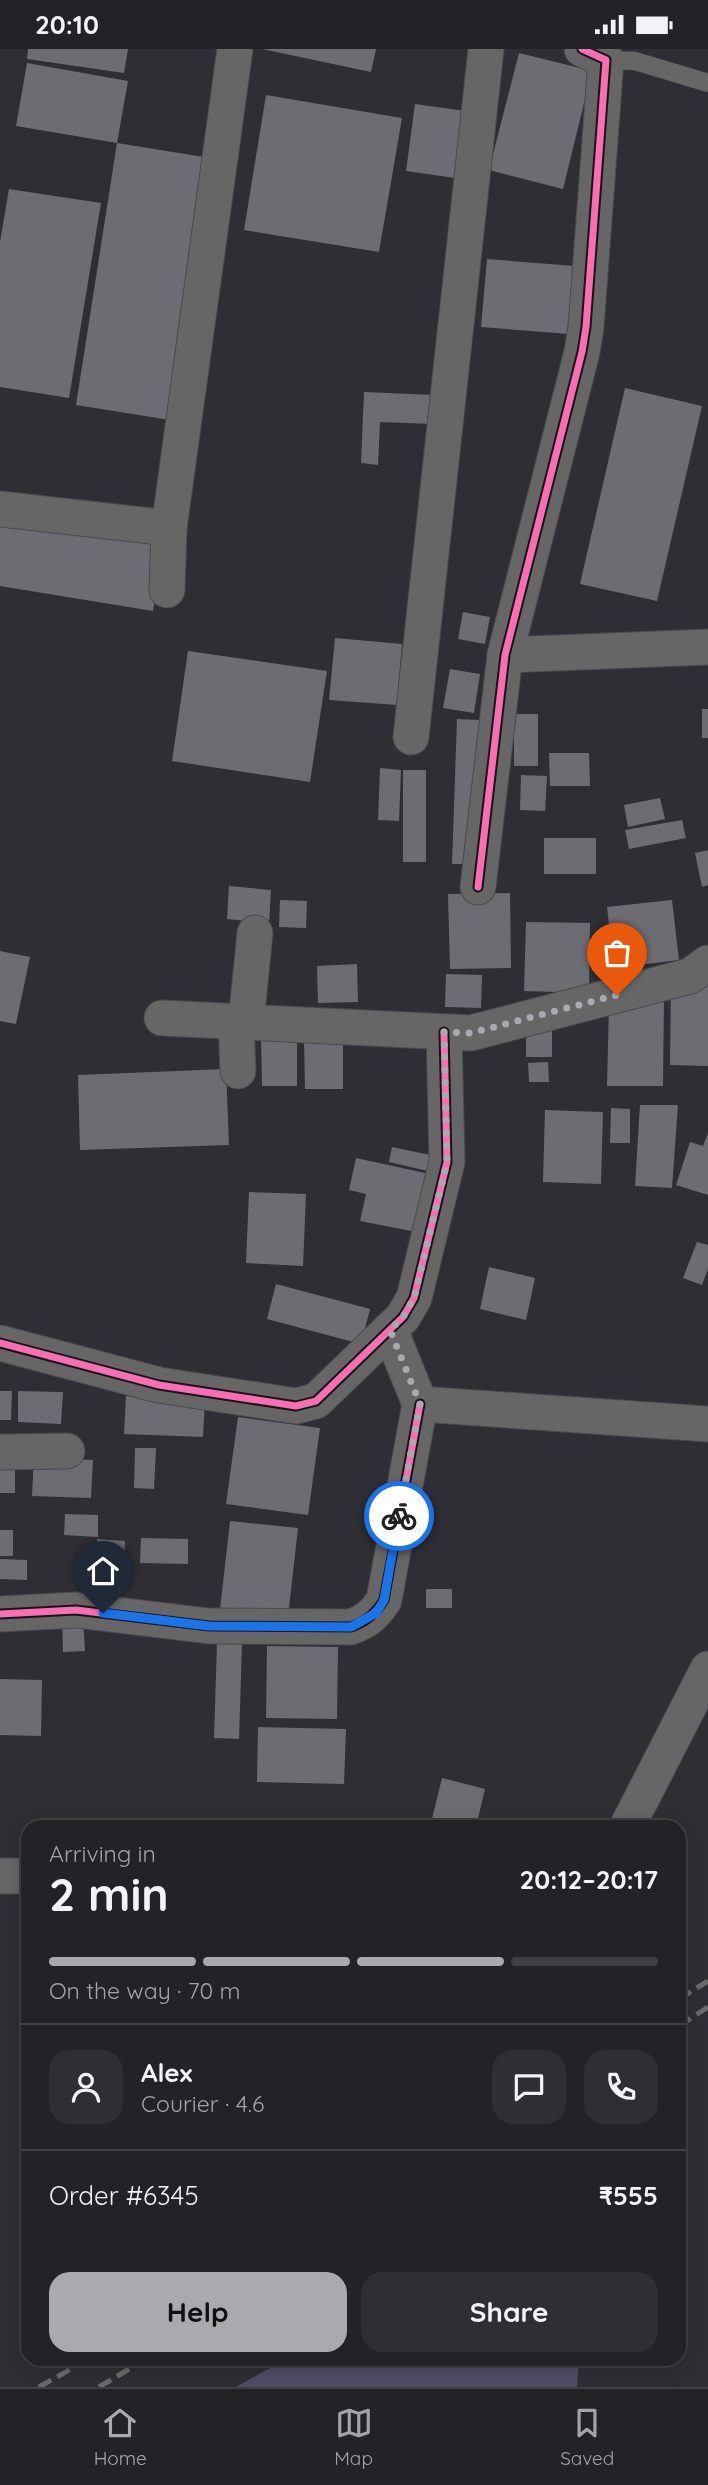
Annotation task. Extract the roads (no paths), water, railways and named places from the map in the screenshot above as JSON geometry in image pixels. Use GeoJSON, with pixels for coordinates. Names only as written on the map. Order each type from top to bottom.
{"type":"FeatureCollection","features":[{"type":"Feature","properties":{"kind":"street"},"geometry":{"type":"LineString","coordinates":[[167,590],[169,528],[234,49]]}},
{"type":"Feature","properties":{"kind":"street"},"geometry":{"type":"LineString","coordinates":[[411,737],[486,49]]}},
{"type":"Feature","properties":{"kind":"street"},"geometry":{"type":"LineString","coordinates":[[478,887],[505,655],[582,352],[594,54]]}},
{"type":"Feature","properties":{"kind":"street"},"geometry":{"type":"LineString","coordinates":[[0,509],[169,528]]}},
{"type":"Feature","properties":{"kind":"street"},"geometry":{"type":"LineString","coordinates":[[505,655],[708,647]]}},
{"type":"Feature","properties":{"kind":"street"},"geometry":{"type":"LineString","coordinates":[[238,1071],[241,1022],[255,933]]}},
{"type":"Feature","properties":{"kind":"street"},"geometry":{"type":"LineString","coordinates":[[162,1018],[471,1033],[690,976],[708,963]]}},
{"type":"Feature","properties":{"kind":"street"},"geometry":{"type":"LineString","coordinates":[[0,1343],[159,1385],[303,1406],[316,1401],[403,1317],[414,1298],[447,1162],[444,1032]]}},
{"type":"Feature","properties":{"kind":"street"},"geometry":{"type":"LineString","coordinates":[[0,1614],[76,1610],[227,1627],[351,1627],[363,1623],[376,1613],[384,1600],[420,1404],[390,1330]]}},
{"type":"Feature","properties":{"kind":"street"},"geometry":{"type":"LineString","coordinates":[[420,1404],[708,1424]]}},
{"type":"Feature","properties":{"kind":"street"},"geometry":{"type":"LineString","coordinates":[[0,1452],[67,1451]]}},
{"type":"Feature","properties":{"kind":"street"},"geometry":{"type":"LineString","coordinates":[[630,1820],[708,1669]]}},
{"type":"Feature","properties":{"kind":"street"},"geometry":{"type":"LineString","coordinates":[[0,1875],[21,1876]]}},
{"type":"Feature","properties":{"kind":"lane"},"geometry":{"type":"LineString","coordinates":[[594,54],[635,61],[708,83]]}},
{"type":"Feature","properties":{"kind":"railway"},"geometry":{"type":"LineString","coordinates":[[686,1995],[708,1981]]}},
{"type":"Feature","properties":{"kind":"railway"},"geometry":{"type":"LineString","coordinates":[[686,2021],[708,2007]]}},
{"type":"Feature","properties":{"kind":"railway"},"geometry":{"type":"LineString","coordinates":[[39,2387],[76,2366]]}},
{"type":"Feature","properties":{"kind":"railway"},"geometry":{"type":"LineString","coordinates":[[99,2387],[134,2366]]}}]}
